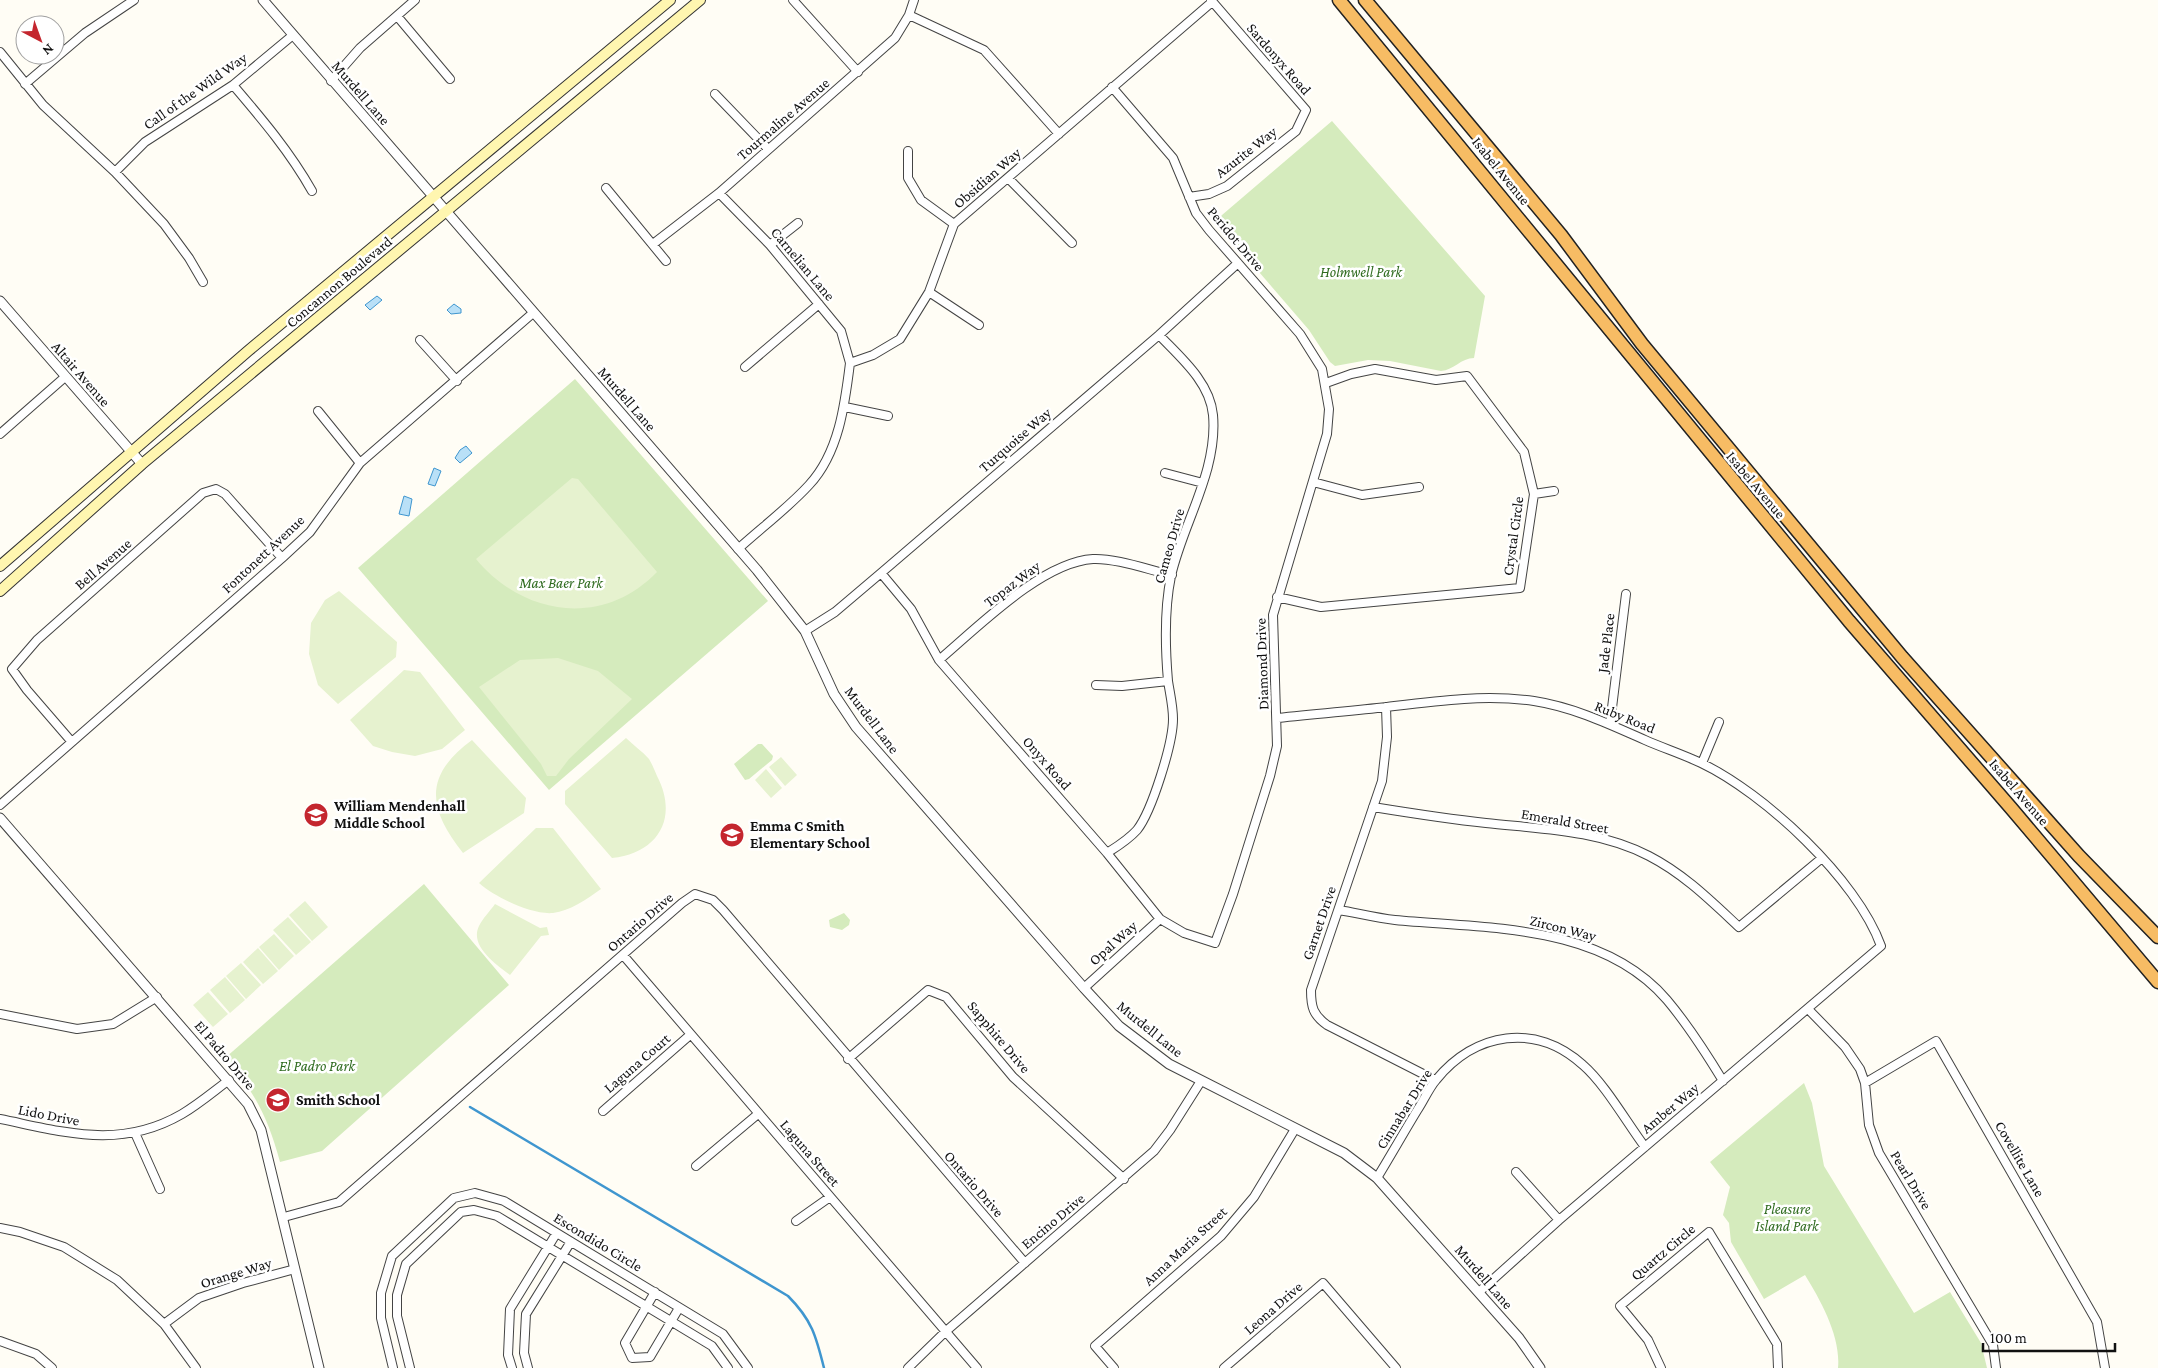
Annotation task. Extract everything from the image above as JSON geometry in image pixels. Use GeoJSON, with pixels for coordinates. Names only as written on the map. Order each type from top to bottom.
{"type":"FeatureCollection","features":[{"type":"Feature","properties":{"kind":"highway","name":"Isabel Avenue"},"geometry":{"type":"LineString","coordinates":[[1339,0],[1849,621],[2158,982]]}},
{"type":"Feature","properties":{"kind":"highway","name":"Isabel Avenue"},"geometry":{"type":"LineString","coordinates":[[1365,0],[1483,139],[1561,235],[1642,344],[1902,657],[2079,856],[2158,937]]}},
{"type":"Feature","properties":{"kind":"main road","name":"Concannon Boulevard"},"geometry":{"type":"LineString","coordinates":[[0,566],[130,451],[670,0]]}},
{"type":"Feature","properties":{"kind":"main road","name":"Concannon Boulevard"},"geometry":{"type":"LineString","coordinates":[[0,591],[142,464],[700,0]]}},
{"type":"Feature","properties":{"kind":"street"},"geometry":{"type":"LineString","coordinates":[[26,84],[85,33],[134,0]]}},
{"type":"Feature","properties":{"kind":"street","name":"Murdell Lane"},"geometry":{"type":"LineString","coordinates":[[263,0],[331,81],[448,211],[533,313],[779,597],[805,631],[834,694],[856,727],[1119,1026],[1169,1064],[1344,1153],[1377,1178],[1519,1338],[1540,1368]]}},
{"type":"Feature","properties":{"kind":"street"},"geometry":{"type":"LineString","coordinates":[[331,81],[360,48],[415,0]]}},
{"type":"Feature","properties":{"kind":"street"},"geometry":{"type":"LineString","coordinates":[[793,0],[858,72]]}},
{"type":"Feature","properties":{"kind":"street","name":"Tourmaline Avenue"},"geometry":{"type":"LineString","coordinates":[[653,244],[719,192],[895,38],[908,16],[914,0]]}},
{"type":"Feature","properties":{"kind":"street","name":"Obsidian Way"},"geometry":{"type":"LineString","coordinates":[[850,363],[873,355],[900,338],[929,292],[954,224],[1211,1]]}},
{"type":"Feature","properties":{"kind":"street","name":"Sardonyx Road"},"geometry":{"type":"LineString","coordinates":[[1211,1],[1306,110]]}},
{"type":"Feature","properties":{"kind":"street"},"geometry":{"type":"LineString","coordinates":[[397,16],[450,79]]}},
{"type":"Feature","properties":{"kind":"street"},"geometry":{"type":"LineString","coordinates":[[908,16],[984,50],[1059,134]]}},
{"type":"Feature","properties":{"kind":"street","name":"Call of the Wild Way"},"geometry":{"type":"LineString","coordinates":[[116,172],[145,142],[233,85],[293,35]]}},
{"type":"Feature","properties":{"kind":"street"},"geometry":{"type":"LineString","coordinates":[[0,52],[44,105],[116,172],[164,224],[189,258],[203,282]]}},
{"type":"Feature","properties":{"kind":"street"},"geometry":{"type":"LineString","coordinates":[[233,85],[275,134],[298,166],[312,191]]}},
{"type":"Feature","properties":{"kind":"street","name":"Peridot Drive"},"geometry":{"type":"LineString","coordinates":[[1112,87],[1173,158],[1189,197],[1209,230],[1300,334],[1322,369],[1326,382]]}},
{"type":"Feature","properties":{"kind":"street"},"geometry":{"type":"LineString","coordinates":[[715,94],[768,149]]}},
{"type":"Feature","properties":{"kind":"street","name":"Azurite Way"},"geometry":{"type":"LineString","coordinates":[[1189,197],[1209,194],[1227,186],[1296,131],[1306,110]]}},
{"type":"Feature","properties":{"kind":"street"},"geometry":{"type":"LineString","coordinates":[[908,151],[908,178],[921,200],[954,224]]}},
{"type":"Feature","properties":{"kind":"street"},"geometry":{"type":"LineString","coordinates":[[1008,178],[1072,243]]}},
{"type":"Feature","properties":{"kind":"street"},"geometry":{"type":"LineString","coordinates":[[606,188],[666,261]]}},
{"type":"Feature","properties":{"kind":"street","name":"Carnelian Lane"},"geometry":{"type":"LineString","coordinates":[[719,192],[770,245],[841,331],[850,363]]}},
{"type":"Feature","properties":{"kind":"street"},"geometry":{"type":"LineString","coordinates":[[770,245],[798,223]]}},
{"type":"Feature","properties":{"kind":"street","name":"Turquoise Way"},"geometry":{"type":"LineString","coordinates":[[805,631],[835,612],[1159,335],[1238,264]]}},
{"type":"Feature","properties":{"kind":"street"},"geometry":{"type":"LineString","coordinates":[[929,292],[979,325]]}},
{"type":"Feature","properties":{"kind":"street","name":"Altair Avenue"},"geometry":{"type":"LineString","coordinates":[[0,301],[142,464]]}},
{"type":"Feature","properties":{"kind":"street"},"geometry":{"type":"LineString","coordinates":[[745,367],[819,304]]}},
{"type":"Feature","properties":{"kind":"street","name":"Fontonett Avenue"},"geometry":{"type":"LineString","coordinates":[[0,805],[282,558],[320,519],[360,463],[457,381],[533,313]]}},
{"type":"Feature","properties":{"kind":"street","name":"Cameo Drive"},"geometry":{"type":"LineString","coordinates":[[1107,853],[1127,840],[1138,828],[1150,804],[1168,749],[1173,720],[1168,681],[1165,624],[1172,575],[1203,483],[1212,440],[1213,414],[1195,374],[1159,335]]}},
{"type":"Feature","properties":{"kind":"street"},"geometry":{"type":"LineString","coordinates":[[420,340],[457,381]]}},
{"type":"Feature","properties":{"kind":"street"},"geometry":{"type":"LineString","coordinates":[[738,549],[810,484],[830,452],[845,407],[850,363]]}},
{"type":"Feature","properties":{"kind":"street","name":"Crystal Circle"},"geometry":{"type":"LineString","coordinates":[[1277,597],[1321,607],[1520,588],[1534,494],[1524,452],[1467,376],[1436,380],[1376,369],[1350,374],[1326,382]]}},
{"type":"Feature","properties":{"kind":"street"},"geometry":{"type":"LineString","coordinates":[[0,434],[65,377]]}},
{"type":"Feature","properties":{"kind":"street","name":"Diamond Drive"},"geometry":{"type":"LineString","coordinates":[[1215,943],[1234,894],[1270,776],[1277,746],[1278,718],[1272,640],[1273,615],[1327,434],[1329,409],[1326,382]]}},
{"type":"Feature","properties":{"kind":"street"},"geometry":{"type":"LineString","coordinates":[[845,407],[888,416]]}},
{"type":"Feature","properties":{"kind":"street"},"geometry":{"type":"LineString","coordinates":[[318,411],[360,463]]}},
{"type":"Feature","properties":{"kind":"street"},"geometry":{"type":"LineString","coordinates":[[1165,473],[1203,483]]}},
{"type":"Feature","properties":{"kind":"street"},"geometry":{"type":"LineString","coordinates":[[1313,482],[1362,495],[1419,487]]}},
{"type":"Feature","properties":{"kind":"street","name":"Bell Avenue"},"geometry":{"type":"LineString","coordinates":[[71,741],[27,690],[12,669],[37,640],[203,493],[216,489],[225,494],[282,558]]}},
{"type":"Feature","properties":{"kind":"street"},"geometry":{"type":"LineString","coordinates":[[1534,494],[1554,491]]}},
{"type":"Feature","properties":{"kind":"street","name":"Topaz Way"},"geometry":{"type":"LineString","coordinates":[[939,660],[1026,589],[1054,569],[1092,559],[1172,575]]}},
{"type":"Feature","properties":{"kind":"street","name":"Onyx Road"},"geometry":{"type":"LineString","coordinates":[[881,573],[910,609],[939,660],[1107,853],[1160,919],[1184,933],[1215,943]]}},
{"type":"Feature","properties":{"kind":"street","name":"Jade Place"},"geometry":{"type":"LineString","coordinates":[[1610,724],[1626,594]]}},
{"type":"Feature","properties":{"kind":"street"},"geometry":{"type":"LineString","coordinates":[[1096,685],[1122,686],[1168,681]]}},
{"type":"Feature","properties":{"kind":"street","name":"Ruby Road"},"geometry":{"type":"LineString","coordinates":[[1278,718],[1449,699],[1534,701],[1566,708],[1610,724],[1702,764],[1751,794],[1789,825],[1822,858],[1851,894],[1876,932],[1881,946]]}},
{"type":"Feature","properties":{"kind":"street","name":"Garnet Drive"},"geometry":{"type":"LineString","coordinates":[[1386,707],[1384,765],[1373,807],[1311,990],[1312,1010],[1316,1018],[1328,1025],[1435,1080]]}},
{"type":"Feature","properties":{"kind":"street"},"geometry":{"type":"LineString","coordinates":[[1702,764],[1719,722]]}},
{"type":"Feature","properties":{"kind":"street","name":"Emerald Street"},"geometry":{"type":"LineString","coordinates":[[1373,807],[1485,823],[1546,828],[1596,837],[1648,856],[1690,882],[1739,927],[1822,858]]}},
{"type":"Feature","properties":{"kind":"street","name":"El Padro Drive"},"geometry":{"type":"LineString","coordinates":[[0,818],[248,1104],[261,1130],[284,1217],[294,1269],[319,1368]]}},
{"type":"Feature","properties":{"kind":"street","name":"Ontario Drive"},"geometry":{"type":"LineString","coordinates":[[284,1217],[339,1202],[682,903],[695,894],[704,895],[723,910],[848,1059],[1025,1263]]}},
{"type":"Feature","properties":{"kind":"street","name":"Zircon Way"},"geometry":{"type":"LineString","coordinates":[[1339,910],[1391,920],[1519,931],[1581,945],[1609,954],[1641,976],[1666,999],[1723,1081]]}},
{"type":"Feature","properties":{"kind":"street","name":"Opal Way"},"geometry":{"type":"LineString","coordinates":[[1084,988],[1160,919]]}},
{"type":"Feature","properties":{"kind":"street","name":"Amber Way"},"geometry":{"type":"LineString","coordinates":[[1479,1292],[1559,1220],[1881,946]]}},
{"type":"Feature","properties":{"kind":"street","name":"Laguna Street"},"geometry":{"type":"LineString","coordinates":[[623,955],[977,1368]]}},
{"type":"Feature","properties":{"kind":"street","name":"Sapphire Drive"},"geometry":{"type":"LineString","coordinates":[[848,1059],[928,990],[946,997],[1013,1077],[1124,1179]]}},
{"type":"Feature","properties":{"kind":"street"},"geometry":{"type":"LineString","coordinates":[[0,1014],[77,1029],[113,1024],[157,997]]}},
{"type":"Feature","properties":{"kind":"street","name":"Pearl Drive"},"geometry":{"type":"LineString","coordinates":[[1808,1009],[1845,1047],[1860,1069],[1865,1083],[1869,1126],[1879,1153],[1993,1345],[1996,1368]]}},
{"type":"Feature","properties":{"kind":"street","name":"Laguna Court"},"geometry":{"type":"LineString","coordinates":[[603,1111],[690,1035]]}},
{"type":"Feature","properties":{"kind":"street","name":"Cinnabar Drive"},"geometry":{"type":"LineString","coordinates":[[1377,1178],[1435,1080],[1459,1058],[1484,1044],[1501,1038],[1521,1036],[1540,1039],[1564,1050],[1584,1065],[1645,1148]]}},
{"type":"Feature","properties":{"kind":"street","name":"Covellite Lane"},"geometry":{"type":"LineString","coordinates":[[1865,1083],[1936,1041],[2097,1322],[2105,1368]]}},
{"type":"Feature","properties":{"kind":"street","name":"Lido Drive"},"geometry":{"type":"LineString","coordinates":[[0,1119],[82,1136],[135,1133],[182,1114],[229,1080]]}},
{"type":"Feature","properties":{"kind":"street","name":"Encino Drive"},"geometry":{"type":"LineString","coordinates":[[908,1368],[945,1332],[1124,1179],[1154,1150],[1170,1130],[1201,1081]]}},
{"type":"Feature","properties":{"kind":"street"},"geometry":{"type":"LineString","coordinates":[[696,1166],[758,1114]]}},
{"type":"Feature","properties":{"kind":"street","name":"Anna Maria Street"},"geometry":{"type":"LineString","coordinates":[[1114,1368],[1095,1346],[1221,1236],[1254,1197],[1295,1129]]}},
{"type":"Feature","properties":{"kind":"street"},"geometry":{"type":"LineString","coordinates":[[135,1133],[160,1189]]}},
{"type":"Feature","properties":{"kind":"street"},"geometry":{"type":"LineString","coordinates":[[1516,1172],[1559,1220]]}},
{"type":"Feature","properties":{"kind":"street","name":"Escondido Circle"},"geometry":{"type":"LineString","coordinates":[[393,1368],[381,1318],[381,1293],[392,1256],[454,1198],[475,1194],[504,1201],[723,1334],[748,1368]]}},
{"type":"Feature","properties":{"kind":"street"},"geometry":{"type":"LineString","coordinates":[[796,1221],[830,1196]]}},
{"type":"Feature","properties":{"kind":"street","name":"Escondido Circle"},"geometry":{"type":"LineString","coordinates":[[410,1368],[397,1316],[397,1295],[406,1264],[461,1212],[474,1210],[497,1216],[712,1346],[728,1368]]}},
{"type":"Feature","properties":{"kind":"street"},"geometry":{"type":"LineString","coordinates":[[421,1227],[432,1238]]}},
{"type":"Feature","properties":{"kind":"street"},"geometry":{"type":"LineString","coordinates":[[0,1228],[20,1232],[64,1247],[117,1280],[164,1324],[196,1368]]}},
{"type":"Feature","properties":{"kind":"street","name":"Quartz Circle"},"geometry":{"type":"LineString","coordinates":[[1661,1368],[1648,1340],[1620,1306],[1709,1232],[1777,1344],[1778,1368]]}},
{"type":"Feature","properties":{"kind":"street"},"geometry":{"type":"LineString","coordinates":[[512,1368],[508,1354],[510,1309],[556,1234]]}},
{"type":"Feature","properties":{"kind":"street"},"geometry":{"type":"LineString","coordinates":[[528,1368],[524,1353],[526,1314],[570,1242]]}},
{"type":"Feature","properties":{"kind":"street","name":"Orange Way"},"geometry":{"type":"LineString","coordinates":[[164,1324],[199,1298],[243,1283],[294,1269]]}},
{"type":"Feature","properties":{"kind":"street","name":"Leona Drive"},"geometry":{"type":"LineString","coordinates":[[1224,1368],[1323,1283],[1396,1368]]}},
{"type":"Feature","properties":{"kind":"street"},"geometry":{"type":"LineString","coordinates":[[655,1292],[625,1343],[632,1358],[650,1357],[679,1308]]}},
{"type":"Feature","properties":{"kind":"street"},"geometry":{"type":"LineString","coordinates":[[0,1341],[36,1354],[52,1368]]}},
{"type":"Feature","properties":{"kind":"street"},"geometry":{"type":"LineString","coordinates":[[508,1354],[524,1353]]}},
{"type":"Feature","properties":{"kind":"green space","name":"Holmwell Park"},"geometry":{"type":"Polygon","coordinates":[[[1332,121],[1485,296],[1474,358],[1441,371],[1390,361],[1368,360],[1335,366],[1330,362],[1309,330],[1215,221],[1332,121]]]}},
{"type":"Feature","properties":{"kind":"green space","name":"Max Baer Park"},"geometry":{"type":"Polygon","coordinates":[[[575,379],[768,601],[549,790],[358,568],[575,379]]]}},
{"type":"Feature","properties":{"kind":"green space"},"geometry":{"type":"Polygon","coordinates":[[[572,478],[578,479],[657,572],[636,590],[613,602],[588,608],[564,608],[540,603],[517,593],[495,578],[476,559],[572,478]]]}},
{"type":"Feature","properties":{"kind":"green space"},"geometry":{"type":"Polygon","coordinates":[[[339,591],[397,642],[396,657],[338,704],[318,685],[309,654],[311,623],[325,600],[339,591]]]}},
{"type":"Feature","properties":{"kind":"green space"},"geometry":{"type":"Polygon","coordinates":[[[558,658],[598,671],[632,699],[569,759],[556,776],[547,776],[541,764],[479,687],[520,660],[558,658]]]}},
{"type":"Feature","properties":{"kind":"green space"},"geometry":{"type":"Polygon","coordinates":[[[404,670],[420,672],[465,730],[442,749],[415,756],[392,752],[373,746],[350,720],[404,670]]]}},
{"type":"Feature","properties":{"kind":"green space"},"geometry":{"type":"Polygon","coordinates":[[[626,738],[649,759],[652,765],[663,791],[666,806],[665,819],[660,831],[642,849],[628,855],[612,858],[565,804],[565,791],[626,738]]]}},
{"type":"Feature","properties":{"kind":"green space"},"geometry":{"type":"Polygon","coordinates":[[[472,740],[526,798],[524,813],[463,853],[443,822],[436,794],[438,780],[445,767],[456,753],[472,740]]]}},
{"type":"Feature","properties":{"kind":"green space"},"geometry":{"type":"Polygon","coordinates":[[[758,744],[762,744],[773,756],[772,760],[749,779],[745,780],[734,764],[758,744]]]}},
{"type":"Feature","properties":{"kind":"green space"},"geometry":{"type":"Polygon","coordinates":[[[781,757],[797,775],[785,786],[769,767],[781,757]]]}},
{"type":"Feature","properties":{"kind":"green space"},"geometry":{"type":"Polygon","coordinates":[[[766,769],[782,788],[771,798],[755,780],[766,769]]]}},
{"type":"Feature","properties":{"kind":"green space"},"geometry":{"type":"Polygon","coordinates":[[[536,828],[553,828],[601,889],[566,910],[544,913],[514,904],[494,894],[479,883],[536,828]]]}},
{"type":"Feature","properties":{"kind":"green space","name":"El Padro Park"},"geometry":{"type":"Polygon","coordinates":[[[424,884],[509,985],[322,1151],[280,1162],[271,1132],[259,1106],[245,1082],[225,1058],[424,884]]]}},
{"type":"Feature","properties":{"kind":"green space"},"geometry":{"type":"Polygon","coordinates":[[[305,901],[328,927],[312,941],[289,915],[305,901]]]}},
{"type":"Feature","properties":{"kind":"green space"},"geometry":{"type":"Polygon","coordinates":[[[495,904],[540,928],[547,927],[549,935],[541,936],[510,975],[486,954],[478,941],[477,933],[479,926],[495,904]]]}},
{"type":"Feature","properties":{"kind":"green space"},"geometry":{"type":"Polygon","coordinates":[[[844,913],[850,920],[849,925],[842,930],[830,927],[829,920],[844,913]]]}},
{"type":"Feature","properties":{"kind":"green space"},"geometry":{"type":"Polygon","coordinates":[[[288,917],[311,942],[296,955],[273,930],[288,917]]]}},
{"type":"Feature","properties":{"kind":"green space"},"geometry":{"type":"Polygon","coordinates":[[[274,934],[294,956],[279,970],[259,947],[274,934]]]}},
{"type":"Feature","properties":{"kind":"green space"},"geometry":{"type":"Polygon","coordinates":[[[258,948],[278,971],[263,984],[243,962],[258,948]]]}},
{"type":"Feature","properties":{"kind":"green space"},"geometry":{"type":"Polygon","coordinates":[[[241,963],[261,985],[246,999],[226,976],[241,963]]]}},
{"type":"Feature","properties":{"kind":"green space"},"geometry":{"type":"Polygon","coordinates":[[[225,977],[245,1000],[230,1013],[210,990],[225,977]]]}},
{"type":"Feature","properties":{"kind":"green space"},"geometry":{"type":"Polygon","coordinates":[[[208,992],[228,1014],[213,1027],[193,1005],[208,992]]]}},
{"type":"Feature","properties":{"kind":"green space","name":"Pleasure Island Park"},"geometry":{"type":"Polygon","coordinates":[[[1804,1083],[1812,1103],[1824,1166],[1914,1313],[1950,1292],[1981,1343],[1987,1368],[1838,1368],[1836,1344],[1829,1320],[1805,1275],[1764,1299],[1731,1242],[1729,1223],[1723,1215],[1730,1187],[1710,1162],[1804,1083]]]}},
{"type":"Feature","properties":{"kind":"water"},"geometry":{"type":"Polygon","coordinates":[[[377,296],[382,300],[370,310],[365,305],[377,296]]]}},
{"type":"Feature","properties":{"kind":"water"},"geometry":{"type":"Polygon","coordinates":[[[454,304],[461,309],[461,313],[451,314],[447,310],[454,304]]]}},
{"type":"Feature","properties":{"kind":"water"},"geometry":{"type":"Polygon","coordinates":[[[466,446],[472,453],[460,463],[455,458],[460,450],[466,446]]]}},
{"type":"Feature","properties":{"kind":"water"},"geometry":{"type":"Polygon","coordinates":[[[434,468],[441,471],[435,486],[428,484],[434,468]]]}},
{"type":"Feature","properties":{"kind":"water"},"geometry":{"type":"Polygon","coordinates":[[[404,496],[412,499],[409,516],[399,514],[404,496]]]}},
{"type":"Feature","properties":{"kind":"waterway"},"geometry":{"type":"LineString","coordinates":[[470,1107],[788,1296],[808,1321],[824,1368]]}},
{"type":"Feature","properties":{"kind":"place","name":"William Mendenhall Middle School"},"geometry":{"type":"Point","coordinates":[316,815]}},
{"type":"Feature","properties":{"kind":"place","name":"Emma C Smith Elementary School"},"geometry":{"type":"Point","coordinates":[732,835]}},
{"type":"Feature","properties":{"kind":"place","name":"Smith School"},"geometry":{"type":"Point","coordinates":[278,1100]}}]}
